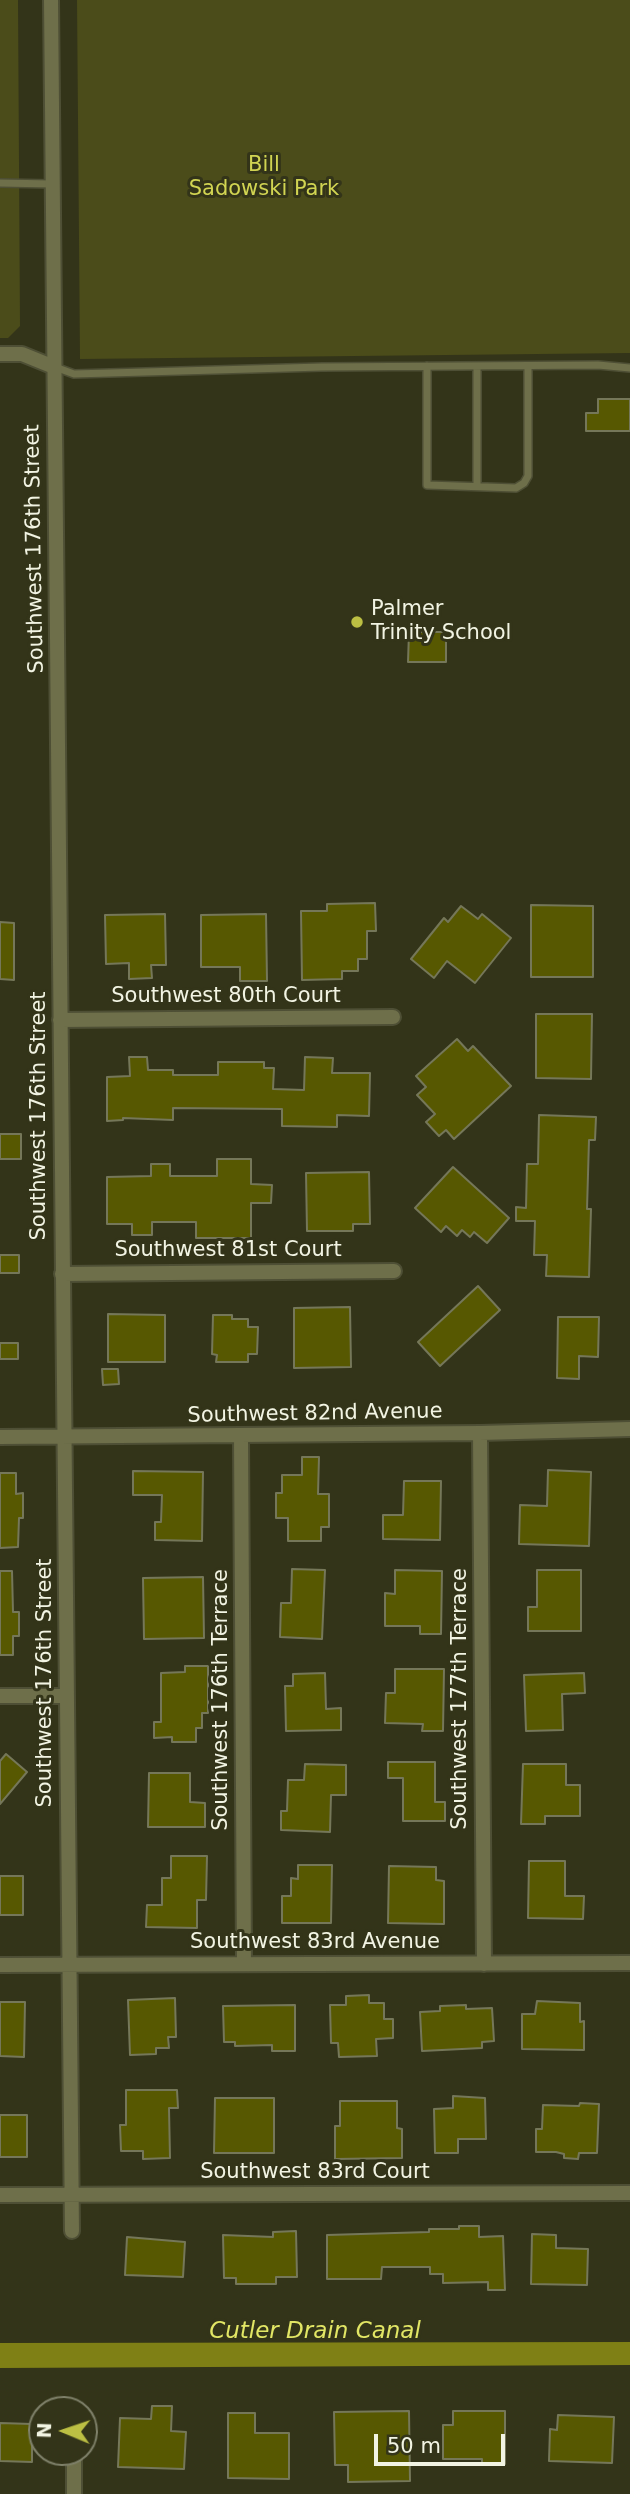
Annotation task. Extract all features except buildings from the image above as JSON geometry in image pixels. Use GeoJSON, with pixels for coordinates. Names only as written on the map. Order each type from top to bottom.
{"type":"FeatureCollection","features":[{"type":"Feature","properties":{"kind":"street","name":"Southwest 176th Street"},"geometry":{"type":"LineString","coordinates":[[51,0],[72,2231]]}},
{"type":"Feature","properties":{"kind":"street"},"geometry":{"type":"LineString","coordinates":[[0,355],[22,354],[54,367]]}},
{"type":"Feature","properties":{"kind":"street","name":"Southwest 80th Court"},"geometry":{"type":"LineString","coordinates":[[60,1020],[393,1017]]}},
{"type":"Feature","properties":{"kind":"street","name":"Southwest 81st Court"},"geometry":{"type":"LineString","coordinates":[[62,1274],[394,1271]]}},
{"type":"Feature","properties":{"kind":"street","name":"Southwest 82nd Avenue"},"geometry":{"type":"LineString","coordinates":[[0,1437],[630,1429]]}},
{"type":"Feature","properties":{"kind":"street","name":"Southwest 177th Terrace"},"geometry":{"type":"LineString","coordinates":[[480,1433],[484,1964]]}},
{"type":"Feature","properties":{"kind":"street","name":"Southwest 176th Terrace"},"geometry":{"type":"LineString","coordinates":[[241,1436],[244,1964]]}},
{"type":"Feature","properties":{"kind":"street"},"geometry":{"type":"LineString","coordinates":[[0,1696],[67,1696]]}},
{"type":"Feature","properties":{"kind":"street","name":"Southwest 83rd Avenue"},"geometry":{"type":"LineString","coordinates":[[0,1965],[630,1963]]}},
{"type":"Feature","properties":{"kind":"street","name":"Southwest 83rd Court"},"geometry":{"type":"LineString","coordinates":[[0,2195],[630,2193]]}},
{"type":"Feature","properties":{"kind":"street"},"geometry":{"type":"LineString","coordinates":[[74,2466],[74,2494]]}},
{"type":"Feature","properties":{"kind":"lane"},"geometry":{"type":"LineString","coordinates":[[0,183],[53,184]]}},
{"type":"Feature","properties":{"kind":"lane"},"geometry":{"type":"LineString","coordinates":[[54,367],[74,374],[427,366],[598,365],[630,368]]}},
{"type":"Feature","properties":{"kind":"lane"},"geometry":{"type":"LineString","coordinates":[[427,366],[427,485],[516,488],[524,483],[528,476],[528,366]]}},
{"type":"Feature","properties":{"kind":"lane"},"geometry":{"type":"LineString","coordinates":[[477,366],[477,486]]}},
{"type":"Feature","properties":{"kind":"green space"},"geometry":{"type":"Polygon","coordinates":[[[0,0],[18,0],[20,326],[8,338],[0,338],[0,0]]]}},
{"type":"Feature","properties":{"kind":"green space","name":"Bill Sadowski Park"},"geometry":{"type":"Polygon","coordinates":[[[77,0],[630,0],[630,353],[80,359],[77,0]]]}},
{"type":"Feature","properties":{"kind":"shaded area","name":"Cutler Drain Canal"},"geometry":{"type":"Polygon","coordinates":[[[630,2342],[630,2365],[0,2368],[0,2343],[630,2342]]]}},
{"type":"Feature","properties":{"kind":"place","name":"Palmer Trinity School"},"geometry":{"type":"Point","coordinates":[357,622]}}]}
